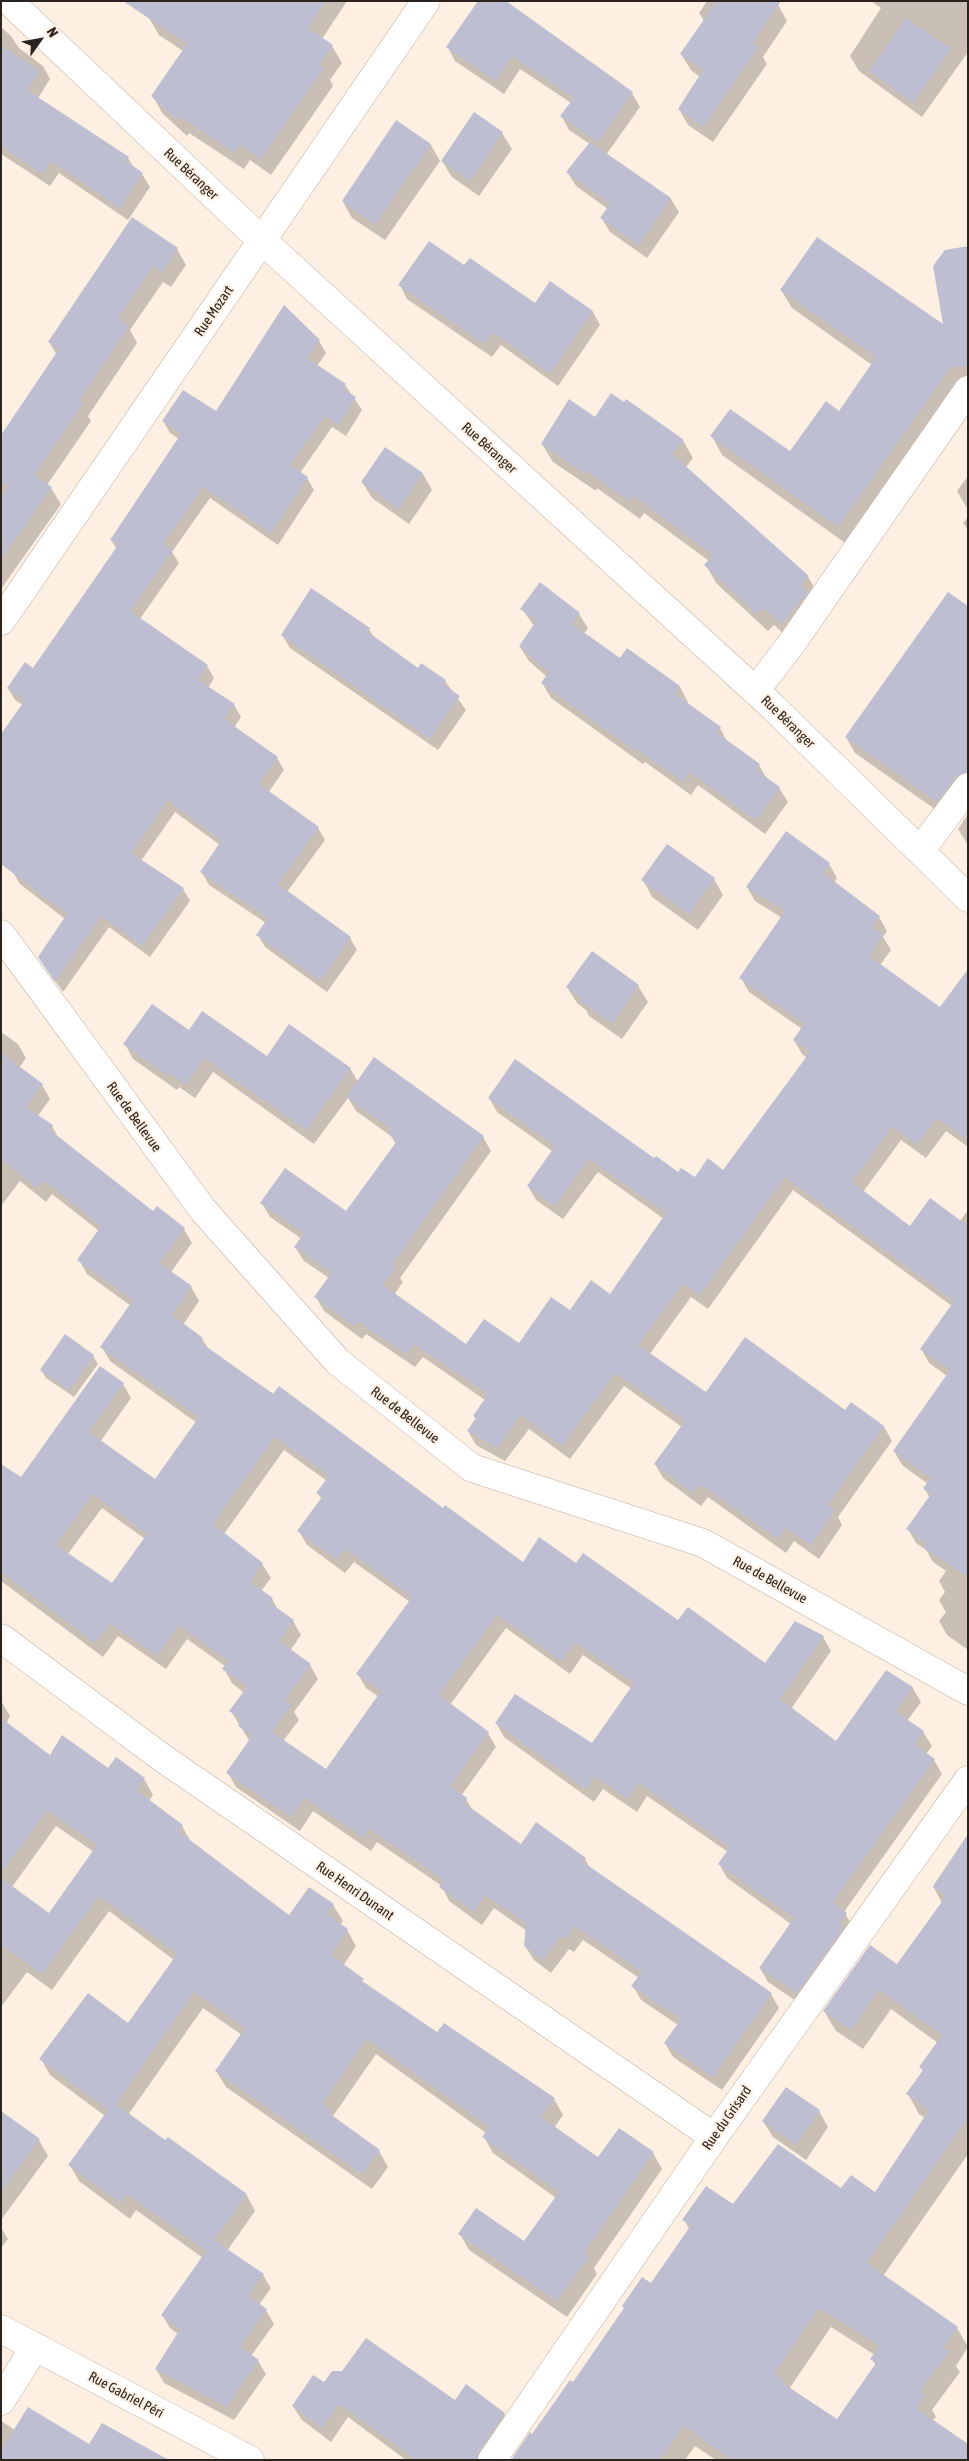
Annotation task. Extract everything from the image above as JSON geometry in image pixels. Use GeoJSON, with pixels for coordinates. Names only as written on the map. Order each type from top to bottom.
{"type":"FeatureCollection","features":[{"type":"Feature","properties":{"kind":"street","name":"Rue Béranger"},"geometry":{"type":"LineString","coordinates":[[8,1],[262,240],[755,691],[968,898]]}},
{"type":"Feature","properties":{"kind":"street","name":"Rue Mozart"},"geometry":{"type":"LineString","coordinates":[[1,621],[426,1]]}},
{"type":"Feature","properties":{"kind":"street"},"geometry":{"type":"LineString","coordinates":[[755,691],[789,647],[968,390]]}},
{"type":"Feature","properties":{"kind":"street"},"geometry":{"type":"LineString","coordinates":[[920,852],[968,787]]}},
{"type":"Feature","properties":{"kind":"street","name":"Rue de Bellevue"},"geometry":{"type":"LineString","coordinates":[[1,934],[202,1210],[338,1362],[472,1468],[703,1543],[968,1691]]}},
{"type":"Feature","properties":{"kind":"street","name":"Rue Henri Dunant"},"geometry":{"type":"LineString","coordinates":[[1,1638],[161,1756],[714,2137]]}},
{"type":"Feature","properties":{"kind":"street","name":"Rue du Grisard"},"geometry":{"type":"LineString","coordinates":[[492,2460],[714,2137],[968,1780]]}},
{"type":"Feature","properties":{"kind":"street","name":"Rue Gabriel Péri"},"geometry":{"type":"LineString","coordinates":[[1,2329],[250,2460]]}},
{"type":"Feature","properties":{"kind":"street"},"geometry":{"type":"LineString","coordinates":[[1,2401],[35,2347]]}},
{"type":"Feature","properties":{"kind":"building"},"geometry":{"type":"Polygon","coordinates":[[[123,1],[326,1],[308,28],[333,45],[319,65],[324,68],[261,159],[240,144],[234,153],[179,116],[177,120],[151,96],[187,44],[123,1]]]}},
{"type":"Feature","properties":{"kind":"building"},"geometry":{"type":"Polygon","coordinates":[[[478,1],[506,1],[633,92],[598,143],[560,116],[574,98],[512,56],[496,81],[446,47],[478,1]]]}},
{"type":"Feature","properties":{"kind":"building"},"geometry":{"type":"Polygon","coordinates":[[[717,1],[781,1],[753,43],[759,47],[703,127],[678,109],[703,70],[680,54],[717,1]]]}},
{"type":"Feature","properties":{"kind":"building"},"geometry":{"type":"Polygon","coordinates":[[[906,18],[951,49],[913,103],[869,71],[906,18]]]}},
{"type":"Feature","properties":{"kind":"building"},"geometry":{"type":"Polygon","coordinates":[[[1,46],[40,71],[27,90],[129,157],[126,161],[143,173],[120,208],[51,161],[42,174],[1,146],[1,46]]]}},
{"type":"Feature","properties":{"kind":"building"},"geometry":{"type":"Polygon","coordinates":[[[474,112],[503,132],[470,181],[441,161],[474,112]]]}},
{"type":"Feature","properties":{"kind":"building"},"geometry":{"type":"Polygon","coordinates":[[[396,120],[431,144],[375,225],[342,201],[396,120]]]}},
{"type":"Feature","properties":{"kind":"building"},"geometry":{"type":"Polygon","coordinates":[[[590,142],[671,198],[639,245],[600,218],[610,204],[566,172],[590,142]]]}},
{"type":"Feature","properties":{"kind":"building"},"geometry":{"type":"Polygon","coordinates":[[[132,217],[178,248],[162,272],[153,266],[118,319],[129,326],[79,401],[83,404],[34,475],[52,487],[1,560],[1,497],[9,486],[1,481],[1,435],[59,349],[48,342],[132,217]]]}},
{"type":"Feature","properties":{"kind":"building"},"geometry":{"type":"Polygon","coordinates":[[[817,237],[943,324],[933,266],[945,250],[968,246],[968,366],[951,367],[838,527],[710,436],[730,409],[790,451],[826,401],[839,411],[876,357],[780,290],[817,237]]]}},
{"type":"Feature","properties":{"kind":"building"},"geometry":{"type":"Polygon","coordinates":[[[429,241],[464,265],[470,258],[535,303],[550,281],[593,311],[550,374],[493,332],[484,344],[398,285],[429,241]]]}},
{"type":"Feature","properties":{"kind":"building"},"geometry":{"type":"Polygon","coordinates":[[[284,305],[320,340],[307,358],[346,384],[343,389],[356,397],[339,425],[325,416],[290,465],[308,477],[271,533],[203,487],[163,544],[173,550],[130,611],[208,665],[198,680],[235,704],[224,719],[278,757],[259,784],[319,827],[278,884],[351,937],[320,981],[256,935],[268,918],[200,872],[221,841],[168,800],[131,853],[184,888],[142,946],[101,916],[55,982],[38,957],[67,914],[1,864],[1,734],[25,700],[7,688],[25,662],[33,668],[118,545],[110,540],[181,434],[162,421],[183,390],[216,411],[284,305]]]}},
{"type":"Feature","properties":{"kind":"building"},"geometry":{"type":"Polygon","coordinates":[[[611,393],[624,402],[626,399],[684,440],[672,454],[809,576],[800,585],[808,592],[781,624],[763,608],[757,614],[704,565],[713,555],[634,496],[630,502],[587,471],[585,474],[541,444],[569,399],[595,417],[611,393]]]}},
{"type":"Feature","properties":{"kind":"building"},"geometry":{"type":"Polygon","coordinates":[[[385,447],[423,473],[399,509],[361,482],[385,447]]]}},
{"type":"Feature","properties":{"kind":"building"},"geometry":{"type":"Polygon","coordinates":[[[540,582],[580,613],[572,624],[620,658],[627,648],[680,686],[675,694],[721,727],[717,733],[760,764],[756,770],[780,787],[756,820],[689,772],[683,781],[636,749],[634,750],[541,683],[549,672],[519,646],[537,620],[520,609],[540,582]]]}},
{"type":"Feature","properties":{"kind":"building"},"geometry":{"type":"Polygon","coordinates":[[[311,588],[370,628],[368,632],[418,668],[421,663],[446,680],[443,684],[460,696],[430,739],[281,635],[311,588]]]}},
{"type":"Feature","properties":{"kind":"building"},"geometry":{"type":"Polygon","coordinates":[[[948,592],[968,606],[968,772],[956,777],[937,802],[845,737],[948,592]]]}},
{"type":"Feature","properties":{"kind":"building"},"geometry":{"type":"Polygon","coordinates":[[[786,831],[830,863],[823,873],[880,916],[872,927],[883,935],[869,956],[940,1007],[968,969],[968,1140],[937,1118],[917,1145],[892,1127],[852,1182],[910,1226],[930,1198],[968,1226],[968,1577],[923,1547],[926,1543],[906,1529],[931,1494],[923,1488],[931,1478],[893,1451],[950,1370],[920,1349],[954,1301],[785,1177],[700,1295],[683,1284],[638,1345],[706,1392],[745,1337],[845,1410],[851,1402],[884,1426],[828,1505],[835,1510],[811,1545],[786,1528],[778,1539],[700,1484],[693,1493],[654,1464],[685,1421],[615,1373],[562,1446],[521,1415],[497,1448],[467,1431],[476,1418],[473,1416],[488,1394],[414,1344],[407,1354],[357,1321],[354,1326],[314,1297],[332,1272],[294,1247],[304,1233],[260,1203],[285,1168],[346,1211],[397,1141],[388,1134],[392,1129],[346,1097],[374,1057],[484,1136],[392,1265],[396,1267],[383,1285],[466,1344],[484,1319],[519,1343],[551,1297],[570,1310],[591,1280],[610,1294],[666,1213],[589,1159],[555,1206],[527,1186],[555,1146],[488,1098],[515,1059],[654,1158],[656,1156],[678,1172],[681,1168],[695,1177],[708,1158],[723,1170],[810,1052],[793,1040],[804,1024],[739,978],[785,911],[746,887],[786,831]]]}},
{"type":"Feature","properties":{"kind":"building"},"geometry":{"type":"Polygon","coordinates":[[[667,844],[715,878],[689,914],[641,880],[667,844]]]}},
{"type":"Feature","properties":{"kind":"building"},"geometry":{"type":"Polygon","coordinates":[[[592,951],[639,985],[612,1024],[579,1000],[580,997],[566,987],[592,951]]]}},
{"type":"Feature","properties":{"kind":"building"},"geometry":{"type":"Polygon","coordinates":[[[152,1004],[189,1030],[202,1011],[267,1056],[289,1024],[351,1068],[306,1130],[204,1058],[186,1085],[170,1073],[168,1076],[123,1044],[152,1004]]]}},
{"type":"Feature","properties":{"kind":"building"},"geometry":{"type":"Polygon","coordinates":[[[1,1053],[43,1084],[26,1107],[53,1125],[50,1130],[153,1211],[157,1206],[185,1228],[159,1263],[192,1286],[172,1315],[203,1338],[200,1342],[273,1394],[279,1386],[443,1508],[445,1505],[523,1562],[539,1537],[576,1563],[583,1553],[678,1620],[688,1607],[765,1663],[795,1621],[824,1636],[780,1699],[836,1741],[886,1670],[913,1687],[896,1712],[924,1731],[915,1745],[935,1759],[833,1902],[847,1913],[839,1923],[844,1927],[797,1993],[759,1968],[794,1918],[718,1864],[730,1847],[639,1783],[628,1799],[595,1776],[586,1789],[495,1723],[515,1694],[592,1743],[634,1683],[575,1642],[561,1661],[497,1615],[439,1695],[489,1732],[450,1786],[467,1798],[464,1803],[521,1844],[536,1822],[586,1858],[583,1862],[772,1993],[713,2077],[664,2043],[681,2019],[631,1986],[642,1972],[574,1926],[565,1939],[560,1936],[543,1960],[524,1946],[526,1923],[485,1895],[474,1912],[439,1887],[444,1880],[369,1829],[363,1837],[305,1798],[291,1817],[226,1773],[252,1736],[238,1726],[242,1720],[229,1711],[247,1687],[222,1669],[228,1661],[179,1625],[157,1656],[110,1623],[95,1643],[1,1572],[1,1464],[21,1477],[100,1366],[124,1383],[89,1432],[155,1479],[199,1417],[100,1347],[133,1300],[77,1260],[101,1226],[44,1180],[37,1188],[1,1159],[1,1053]],[[275,1437],[213,1524],[263,1563],[250,1582],[273,1598],[270,1603],[294,1620],[279,1641],[311,1664],[285,1700],[292,1705],[272,1732],[326,1769],[381,1691],[356,1674],[412,1597],[345,1549],[337,1560],[297,1531],[322,1497],[316,1493],[329,1476],[275,1437]],[[93,1494],[56,1545],[112,1583],[147,1534],[93,1494]]]}},
{"type":"Feature","properties":{"kind":"building"},"geometry":{"type":"Polygon","coordinates":[[[65,1334],[94,1355],[70,1390],[40,1370],[65,1334]]]}},
{"type":"Feature","properties":{"kind":"building"},"geometry":{"type":"Polygon","coordinates":[[[1,1718],[50,1755],[62,1735],[108,1768],[116,1757],[145,1778],[136,1790],[183,1825],[178,1831],[289,1915],[309,1887],[334,1904],[327,1914],[348,1929],[331,1955],[364,1979],[362,1981],[437,2032],[444,2023],[555,2098],[541,2117],[598,2157],[619,2128],[654,2152],[584,2253],[589,2257],[557,2301],[458,2234],[476,2208],[524,2241],[559,2192],[482,2137],[489,2127],[367,2039],[322,2104],[331,2110],[330,2114],[380,2150],[362,2174],[215,2071],[245,2028],[194,1992],[116,2104],[165,2140],[168,2137],[247,2194],[206,2251],[127,2194],[120,2203],[68,2165],[108,2110],[39,2059],[88,1993],[128,2023],[177,1954],[99,1896],[42,1974],[1,1945],[1,1878],[49,1913],[97,1845],[47,1810],[1,1874],[1,1718]]]}},
{"type":"Feature","properties":{"kind":"building"},"geometry":{"type":"Polygon","coordinates":[[[968,1834],[968,2118],[867,2263],[958,2327],[943,2348],[950,2351],[919,2392],[925,2396],[916,2408],[968,2444],[968,2460],[732,2460],[684,2426],[659,2460],[511,2460],[570,2380],[573,2382],[624,2308],[622,2306],[642,2277],[651,2283],[691,2225],[682,2220],[706,2186],[733,2204],[778,2144],[841,2188],[851,2175],[875,2192],[929,2110],[906,2094],[923,2070],[919,2067],[942,2035],[879,1990],[851,2030],[823,2011],[870,1945],[897,1964],[946,1896],[933,1887],[968,1834]],[[819,2308],[774,2374],[785,2382],[784,2384],[837,2419],[876,2363],[870,2359],[880,2346],[819,2308]]]}},
{"type":"Feature","properties":{"kind":"building"},"geometry":{"type":"Polygon","coordinates":[[[786,2087],[820,2110],[796,2145],[762,2121],[786,2087]]]}},
{"type":"Feature","properties":{"kind":"building"},"geometry":{"type":"Polygon","coordinates":[[[1,2111],[40,2139],[1,2192],[1,2111]]]}},
{"type":"Feature","properties":{"kind":"building"},"geometry":{"type":"Polygon","coordinates":[[[214,2240],[264,2274],[248,2296],[267,2309],[240,2347],[259,2360],[226,2407],[155,2369],[180,2329],[161,2315],[214,2240]]]}},
{"type":"Feature","properties":{"kind":"building"},"geometry":{"type":"Polygon","coordinates":[[[366,2338],[455,2400],[466,2384],[505,2413],[479,2451],[477,2460],[417,2460],[339,2404],[322,2428],[292,2406],[313,2375],[324,2382],[332,2371],[342,2371],[366,2338]]]}},
{"type":"Feature","properties":{"kind":"building"},"geometry":{"type":"Polygon","coordinates":[[[28,2407],[89,2444],[102,2423],[169,2460],[1,2460],[1,2450],[28,2407]]]}}]}
